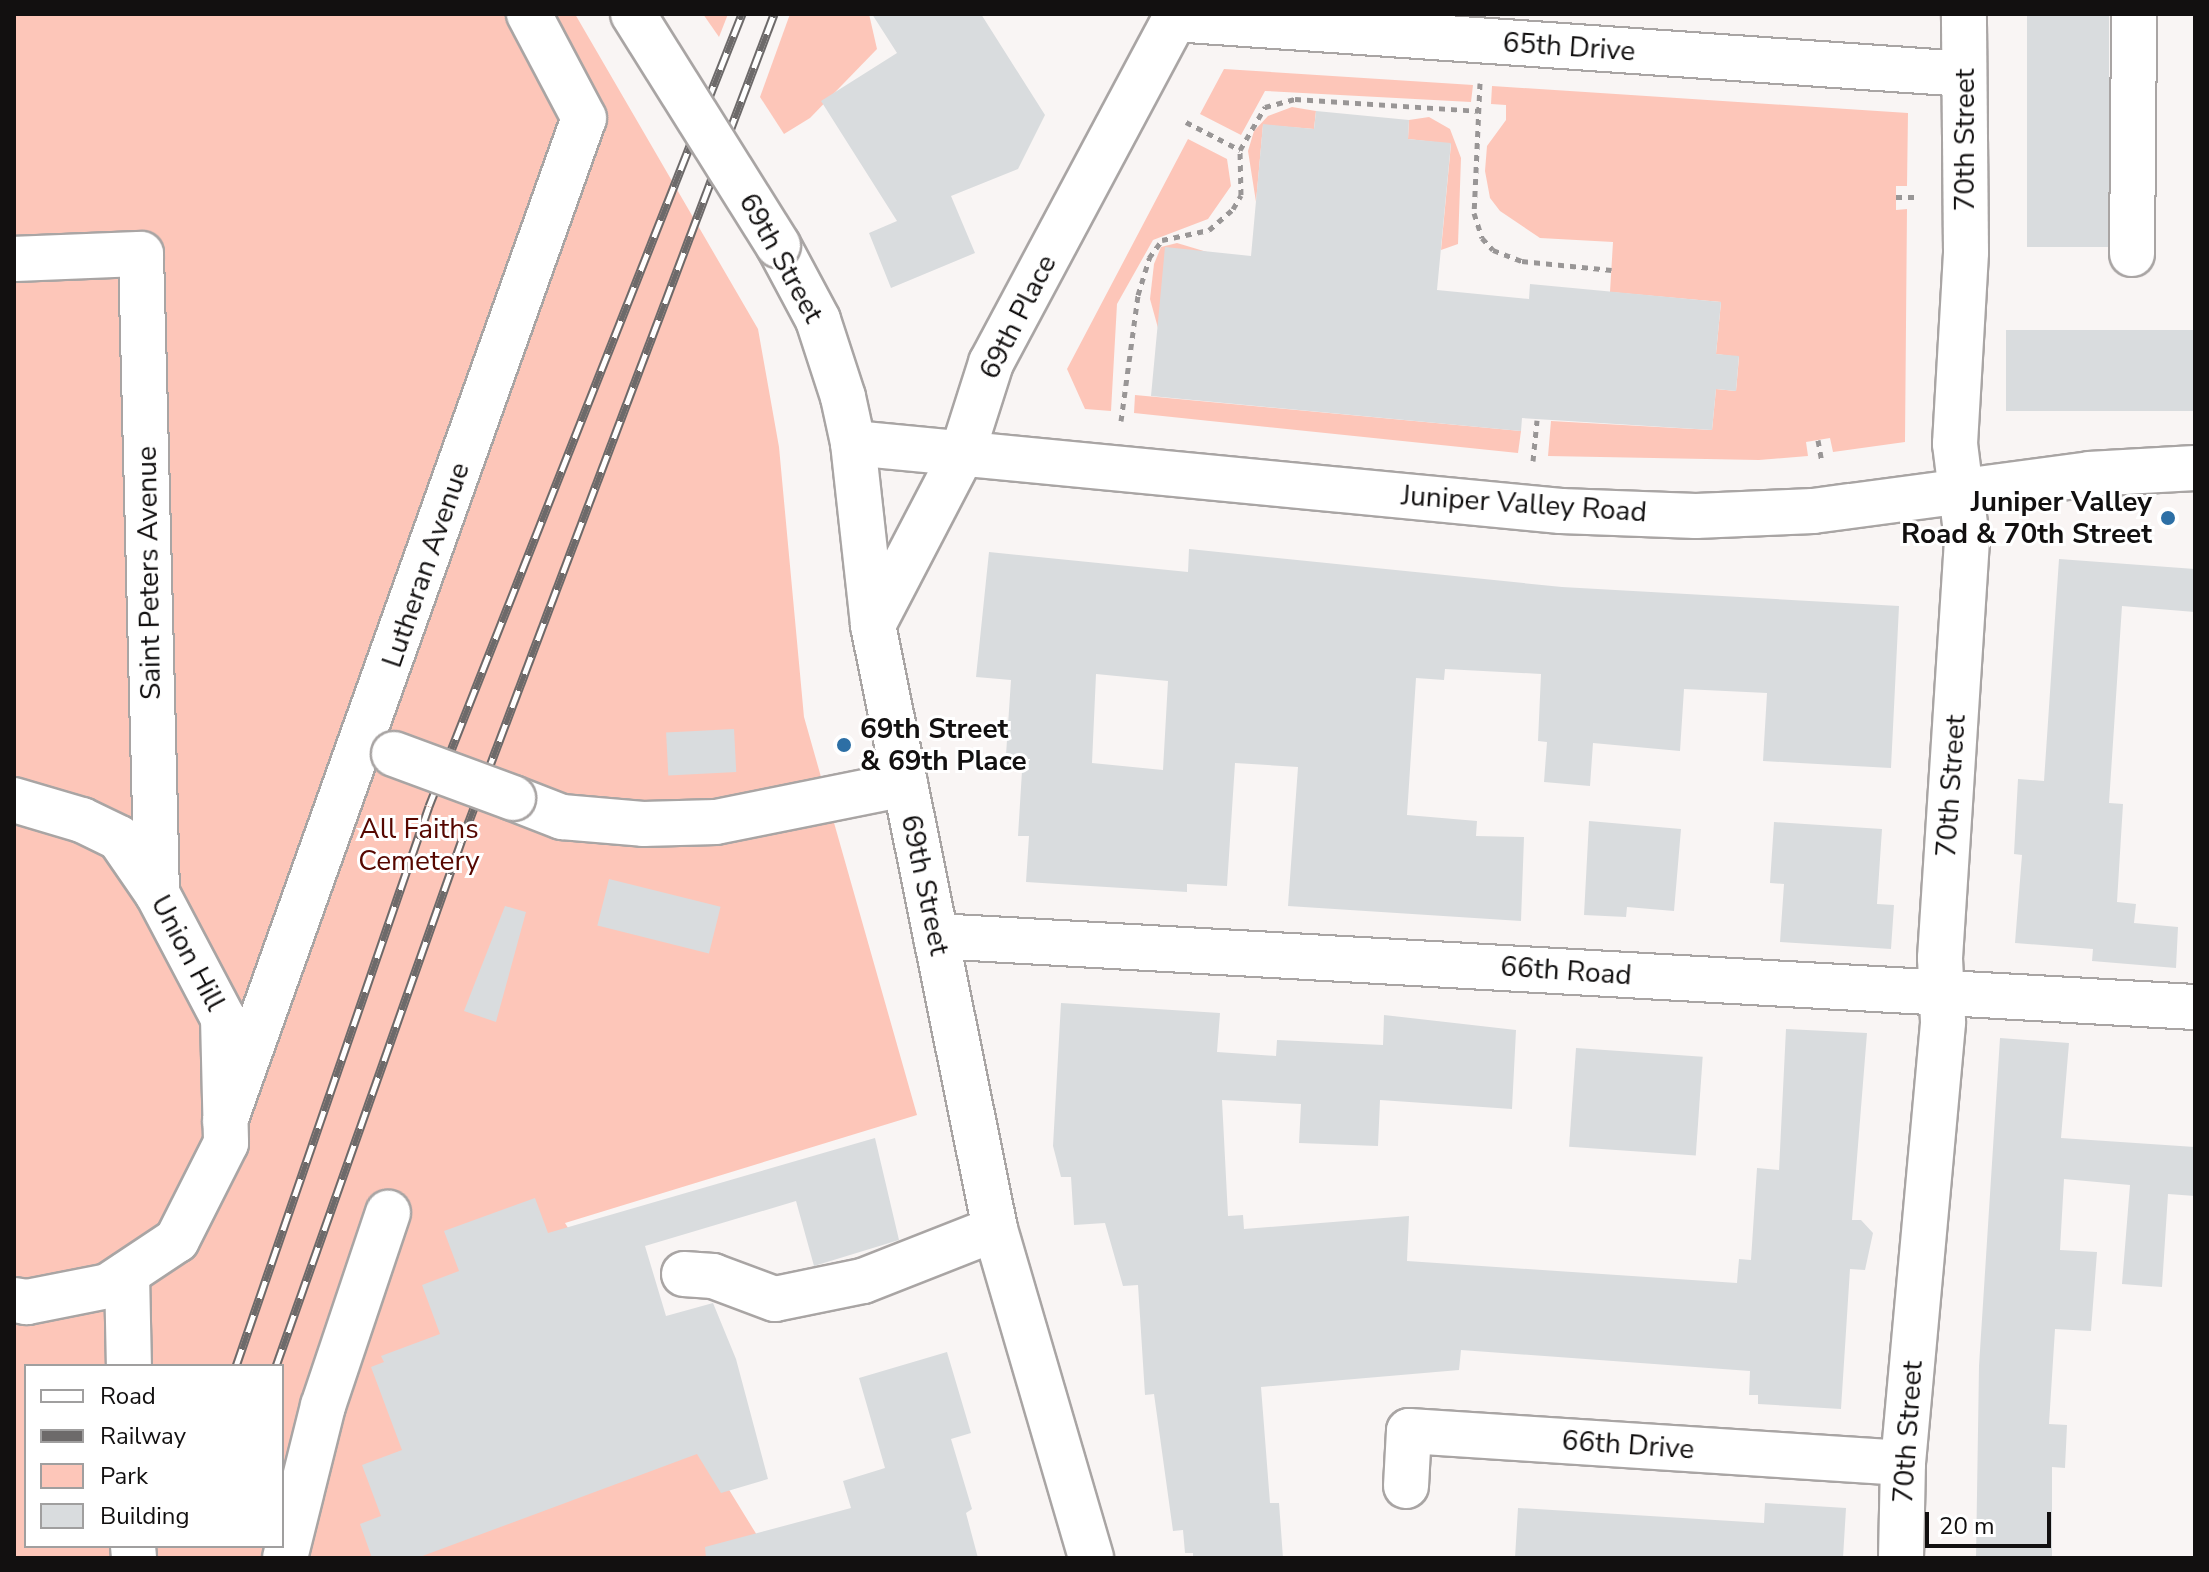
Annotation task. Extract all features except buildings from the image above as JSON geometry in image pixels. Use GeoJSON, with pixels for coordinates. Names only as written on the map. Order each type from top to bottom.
{"type":"FeatureCollection","features":[{"type":"Feature","properties":{"kind":"street","name":"Lutheran Avenue"},"geometry":{"type":"LineString","coordinates":[[225,1121],[379,748],[584,118],[529,14]]}},
{"type":"Feature","properties":{"kind":"street","name":"69th Street"},"geometry":{"type":"LineString","coordinates":[[633,14],[778,245],[818,320],[853,443],[873,625],[995,1229],[1091,1558]]}},
{"type":"Feature","properties":{"kind":"street","name":"70th Street"},"geometry":{"type":"LineString","coordinates":[[1901,1558],[1903,1463],[1942,995],[1967,540],[1955,444],[1966,252],[1964,14]]}},
{"type":"Feature","properties":{"kind":"street"},"geometry":{"type":"LineString","coordinates":[[2132,254],[2134,14]]}},
{"type":"Feature","properties":{"kind":"street","name":"65th Drive"},"geometry":{"type":"LineString","coordinates":[[1175,16],[1964,74]]}},
{"type":"Feature","properties":{"kind":"street","name":"69th Place"},"geometry":{"type":"LineString","coordinates":[[873,625],[962,454],[991,363],[1175,16]]}},
{"type":"Feature","properties":{"kind":"street","name":"Saint Peters Avenue"},"geometry":{"type":"LineString","coordinates":[[14,259],[141,254],[157,893]]}},
{"type":"Feature","properties":{"kind":"street","name":"Juniper Valley Road"},"geometry":{"type":"LineString","coordinates":[[853,443],[1561,511],[1696,516],[1813,511],[1961,490],[2195,468]]}},
{"type":"Feature","properties":{"kind":"street"},"geometry":{"type":"LineString","coordinates":[[379,748],[562,817],[658,824],[716,822],[905,784]]}},
{"type":"Feature","properties":{"kind":"street","name":"Union Hill"},"geometry":{"type":"LineString","coordinates":[[14,800],[82,820],[119,838],[157,893],[223,1018],[226,1143],[177,1240],[108,1286],[14,1300]]}},
{"type":"Feature","properties":{"kind":"street","name":"66th Road"},"geometry":{"type":"LineString","coordinates":[[936,936],[2195,1007]]}},
{"type":"Feature","properties":{"kind":"street"},"geometry":{"type":"LineString","coordinates":[[285,1558],[292,1481],[363,1273],[388,1213]]}},
{"type":"Feature","properties":{"kind":"street"},"geometry":{"type":"LineString","coordinates":[[684,1274],[713,1276],[775,1299],[863,1281],[995,1229]]}},
{"type":"Feature","properties":{"kind":"street"},"geometry":{"type":"LineString","coordinates":[[127,1274],[129,1364]]}},
{"type":"Feature","properties":{"kind":"street","name":"66th Drive"},"geometry":{"type":"LineString","coordinates":[[1406,1486],[1409,1431],[1903,1463]]}},
{"type":"Feature","properties":{"kind":"path"},"geometry":{"type":"LineString","coordinates":[[1480,79],[1474,213],[1482,238],[1493,250],[1522,261],[1612,270]]}},
{"type":"Feature","properties":{"kind":"path"},"geometry":{"type":"LineString","coordinates":[[1121,421],[1144,268],[1162,240],[1198,235],[1224,220],[1241,195],[1240,150],[1257,116],[1284,99],[1479,111]]}},
{"type":"Feature","properties":{"kind":"path"},"geometry":{"type":"LineString","coordinates":[[1186,122],[1240,150]]}},
{"type":"Feature","properties":{"kind":"path"},"geometry":{"type":"LineString","coordinates":[[1896,197],[1920,197]]}},
{"type":"Feature","properties":{"kind":"path"},"geometry":{"type":"LineString","coordinates":[[1533,461],[1537,420]]}},
{"type":"Feature","properties":{"kind":"path"},"geometry":{"type":"LineString","coordinates":[[1818,440],[1822,463]]}},
{"type":"Feature","properties":{"kind":"green space","name":"All Faiths Cemetery"},"geometry":{"type":"Polygon","coordinates":[[[14,14],[575,14],[758,329],[779,447],[804,717],[917,1115],[565,1223],[771,1558],[14,1558],[14,14]]]}},
{"type":"Feature","properties":{"kind":"green space"},"geometry":{"type":"Polygon","coordinates":[[[703,14],[728,14],[719,37],[703,14]]]}},
{"type":"Feature","properties":{"kind":"green space"},"geometry":{"type":"Polygon","coordinates":[[[790,14],[869,14],[877,49],[810,118],[784,134],[760,97],[790,14]]]}},
{"type":"Feature","properties":{"kind":"green space"},"geometry":{"type":"Polygon","coordinates":[[[1224,69],[1473,85],[1471,102],[1265,91],[1241,135],[1200,114],[1224,69]]]}},
{"type":"Feature","properties":{"kind":"green space"},"geometry":{"type":"Polygon","coordinates":[[[1492,86],[1908,113],[1907,186],[1896,186],[1896,210],[1907,209],[1905,442],[1833,452],[1830,438],[1806,442],[1808,456],[1759,460],[1548,456],[1551,421],[1712,430],[1716,389],[1736,391],[1739,357],[1716,354],[1721,302],[1610,292],[1613,242],[1540,238],[1500,211],[1490,198],[1485,171],[1487,146],[1506,120],[1506,105],[1491,104],[1492,86]]]}},
{"type":"Feature","properties":{"kind":"green space"},"geometry":{"type":"Polygon","coordinates":[[[1292,107],[1316,111],[1314,129],[1263,125],[1256,202],[1248,151],[1254,131],[1268,116],[1292,107]]]}},
{"type":"Feature","properties":{"kind":"green space"},"geometry":{"type":"Polygon","coordinates":[[[1429,117],[1450,129],[1461,158],[1458,244],[1441,250],[1451,144],[1408,139],[1409,120],[1429,117]]]}},
{"type":"Feature","properties":{"kind":"green space"},"geometry":{"type":"Polygon","coordinates":[[[1188,139],[1227,159],[1231,186],[1208,219],[1153,240],[1117,304],[1111,411],[1085,409],[1067,369],[1188,139]]]}},
{"type":"Feature","properties":{"kind":"green space"},"geometry":{"type":"Polygon","coordinates":[[[1177,243],[1207,252],[1158,328],[1150,299],[1154,264],[1161,247],[1177,243]]]}},
{"type":"Feature","properties":{"kind":"green space"},"geometry":{"type":"Polygon","coordinates":[[[1135,395],[1521,431],[1518,453],[1134,413],[1135,395]]]}},
{"type":"Feature","properties":{"kind":"railway"},"geometry":{"type":"LineString","coordinates":[[237,1364],[429,806],[742,14]]}},
{"type":"Feature","properties":{"kind":"railway"},"geometry":{"type":"LineString","coordinates":[[277,1364],[461,842],[774,14]]}},
{"type":"Feature","properties":{"kind":"place","name":"Juniper Valley Road & 70th Street"},"geometry":{"type":"Point","coordinates":[2168,518]}},
{"type":"Feature","properties":{"kind":"place","name":"69th Street & 69th Place"},"geometry":{"type":"Point","coordinates":[844,745]}}]}
